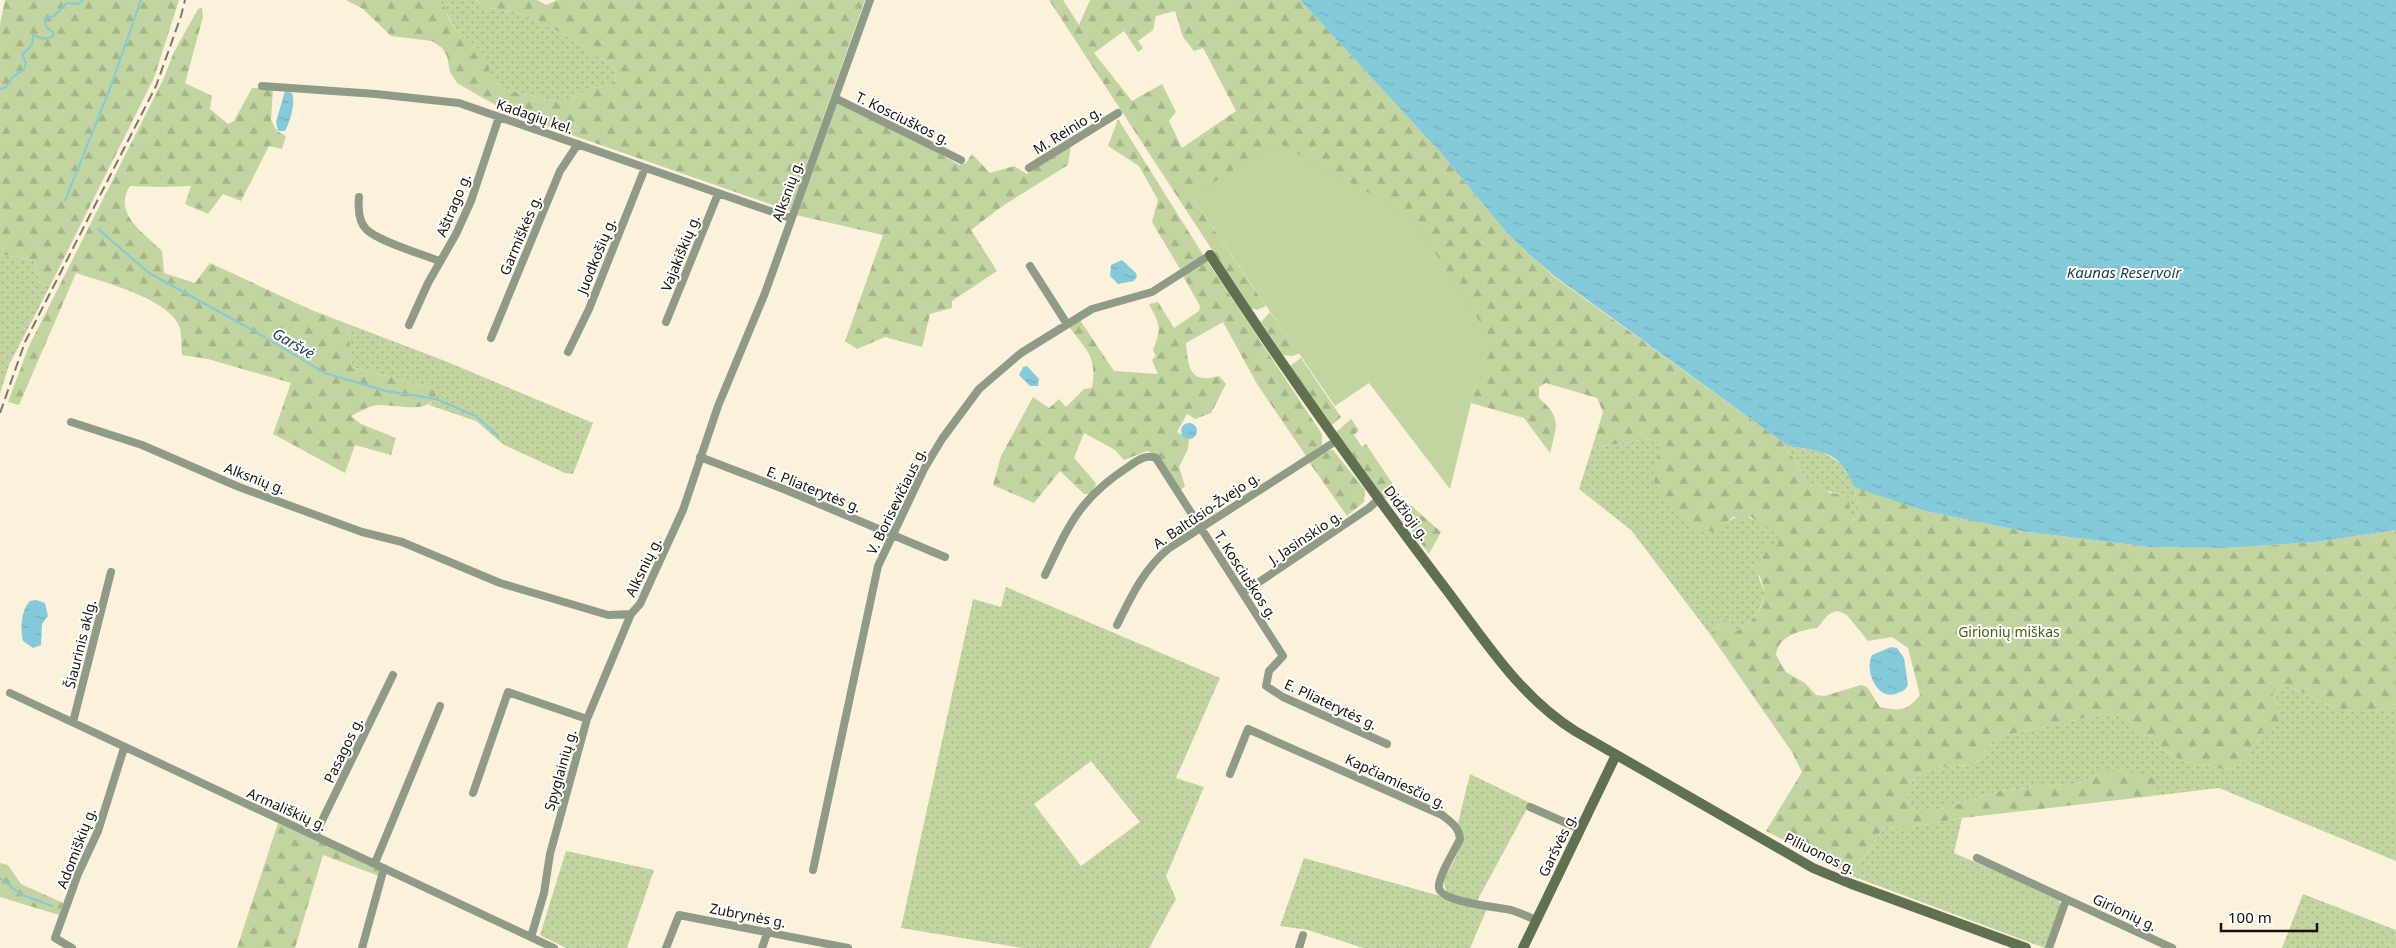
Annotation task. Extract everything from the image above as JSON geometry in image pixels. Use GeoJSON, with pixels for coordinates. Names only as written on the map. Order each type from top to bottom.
{"type":"FeatureCollection","features":[{"type":"Feature","properties":{"kind":"main road","name":"Didžioji g."},"geometry":{"type":"LineString","coordinates":[[1210,255],[1266,342],[1336,441],[1491,649],[1524,689],[1567,725],[1616,755]]}},
{"type":"Feature","properties":{"kind":"main road","name":"Garšvės g."},"geometry":{"type":"LineString","coordinates":[[1522,948],[1616,755]]}},
{"type":"Feature","properties":{"kind":"main road","name":"Piliuonos g."},"geometry":{"type":"LineString","coordinates":[[1616,755],[1813,868],[2026,948]]}},
{"type":"Feature","properties":{"kind":"street","name":"Alksnių g."},"geometry":{"type":"LineString","coordinates":[[71,422],[142,445],[239,486],[362,532],[402,542],[500,582],[608,615],[630,614],[640,604],[684,510],[718,406],[764,293],[870,0]]}},
{"type":"Feature","properties":{"kind":"street","name":"Kadagių kel."},"geometry":{"type":"LineString","coordinates":[[262,86],[445,100],[466,104],[499,118],[790,218]]}},
{"type":"Feature","properties":{"kind":"street","name":"T. Kosciuškos g."},"geometry":{"type":"LineString","coordinates":[[835,98],[960,160]]}},
{"type":"Feature","properties":{"kind":"street","name":"M. Reinio g."},"geometry":{"type":"LineString","coordinates":[[1029,168],[1118,113]]}},
{"type":"Feature","properties":{"kind":"street","name":"Aštrago g."},"geometry":{"type":"LineString","coordinates":[[409,325],[439,261],[456,234],[471,201],[499,118]]}},
{"type":"Feature","properties":{"kind":"street","name":"Garmiškės g."},"geometry":{"type":"LineString","coordinates":[[491,338],[560,171],[578,144]]}},
{"type":"Feature","properties":{"kind":"street","name":"Juodkošių g."},"geometry":{"type":"LineString","coordinates":[[568,352],[589,308],[645,168]]}},
{"type":"Feature","properties":{"kind":"street","name":"Vajakiškių g."},"geometry":{"type":"LineString","coordinates":[[666,322],[718,194]]}},
{"type":"Feature","properties":{"kind":"street"},"geometry":{"type":"LineString","coordinates":[[359,197],[358,210],[367,230],[381,238],[439,261]]}},
{"type":"Feature","properties":{"kind":"street","name":"V. Borisevičiaus g."},"geometry":{"type":"LineString","coordinates":[[813,870],[878,566],[894,536],[924,469],[942,438],[971,398],[1011,360],[1092,309],[1152,292],[1210,255]]}},
{"type":"Feature","properties":{"kind":"street"},"geometry":{"type":"LineString","coordinates":[[1030,266],[1067,324]]}},
{"type":"Feature","properties":{"kind":"street","name":"A. Baltūsio-Žvejo g."},"geometry":{"type":"LineString","coordinates":[[1117,625],[1137,585],[1148,568],[1168,549],[1200,526],[1336,441]]}},
{"type":"Feature","properties":{"kind":"street","name":"T. Kosciuškos g."},"geometry":{"type":"LineString","coordinates":[[1045,575],[1072,519],[1084,503],[1121,472],[1143,458],[1149,455],[1156,458],[1284,656],[1269,671],[1266,686]]}},
{"type":"Feature","properties":{"kind":"street","name":"E. Pliaterytės g."},"geometry":{"type":"LineString","coordinates":[[700,457],[786,490],[945,557]]}},
{"type":"Feature","properties":{"kind":"street","name":"J. Jasinskio g."},"geometry":{"type":"LineString","coordinates":[[1243,593],[1369,508],[1379,499]]}},
{"type":"Feature","properties":{"kind":"street","name":"Šiaurinis aklg."},"geometry":{"type":"LineString","coordinates":[[73,722],[111,572]]}},
{"type":"Feature","properties":{"kind":"street","name":"Spyglainių g."},"geometry":{"type":"LineString","coordinates":[[531,938],[544,893],[550,854],[588,719],[630,614]]}},
{"type":"Feature","properties":{"kind":"street","name":"Pasagos g."},"geometry":{"type":"LineString","coordinates":[[315,835],[393,676]]}},
{"type":"Feature","properties":{"kind":"street","name":"E. Pliaterytės g."},"geometry":{"type":"LineString","coordinates":[[1266,686],[1283,697],[1387,744]]}},
{"type":"Feature","properties":{"kind":"street"},"geometry":{"type":"LineString","coordinates":[[473,793],[508,692],[588,719]]}},
{"type":"Feature","properties":{"kind":"street","name":"Armališkių g."},"geometry":{"type":"LineString","coordinates":[[10,693],[554,948]]}},
{"type":"Feature","properties":{"kind":"street"},"geometry":{"type":"LineString","coordinates":[[375,863],[440,706]]}},
{"type":"Feature","properties":{"kind":"street","name":"Kapčiamiesčio g."},"geometry":{"type":"LineString","coordinates":[[1230,774],[1248,730],[1442,815],[1460,832],[1460,839],[1441,877],[1439,888],[1441,893],[1457,900],[1525,914],[1536,920]]}},
{"type":"Feature","properties":{"kind":"street","name":"Adomiškių g."},"geometry":{"type":"LineString","coordinates":[[72,948],[55,938],[78,874],[98,831],[124,748]]}},
{"type":"Feature","properties":{"kind":"street"},"geometry":{"type":"LineString","coordinates":[[1530,807],[1580,829]]}},
{"type":"Feature","properties":{"kind":"street","name":"Girionių g."},"geometry":{"type":"LineString","coordinates":[[1976,858],[2172,948]]}},
{"type":"Feature","properties":{"kind":"street"},"geometry":{"type":"LineString","coordinates":[[362,948],[384,868]]}},
{"type":"Feature","properties":{"kind":"street"},"geometry":{"type":"LineString","coordinates":[[2049,948],[2066,900]]}},
{"type":"Feature","properties":{"kind":"street","name":"Zubrynės g."},"geometry":{"type":"LineString","coordinates":[[666,948],[679,914],[848,948]]}},
{"type":"Feature","properties":{"kind":"street"},"geometry":{"type":"LineString","coordinates":[[762,948],[768,931]]}},
{"type":"Feature","properties":{"kind":"street"},"geometry":{"type":"LineString","coordinates":[[1299,948],[1303,934]]}},
{"type":"Feature","properties":{"kind":"green space"},"geometry":{"type":"Polygon","coordinates":[[[5,0],[179,0],[154,78],[50,286],[40,284],[34,261],[0,254],[0,24],[5,0]]]}},
{"type":"Feature","properties":{"kind":"green space"},"geometry":{"type":"Polygon","coordinates":[[[346,0],[440,0],[454,27],[483,54],[491,77],[499,85],[507,90],[560,102],[569,102],[591,87],[607,87],[611,85],[615,78],[613,66],[552,28],[519,14],[484,8],[476,0],[537,0],[546,5],[557,0],[865,0],[790,211],[526,119],[499,107],[457,83],[450,72],[447,56],[442,48],[432,41],[391,36],[363,9],[346,0]]]}},
{"type":"Feature","properties":{"kind":"green space"},"geometry":{"type":"Polygon","coordinates":[[[440,0],[476,0],[484,8],[519,14],[552,28],[613,66],[615,73],[614,82],[607,87],[591,87],[569,102],[560,102],[507,90],[489,77],[482,53],[454,27],[440,0]]]}},
{"type":"Feature","properties":{"kind":"green space","name":"Girionių miškas"},"geometry":{"type":"Polygon","coordinates":[[[1049,0],[1063,0],[1079,25],[1090,0],[1300,0],[1439,151],[1507,233],[1553,276],[1788,446],[1787,450],[1798,464],[1804,480],[1830,493],[1844,494],[1849,499],[1851,520],[1856,519],[1859,505],[1853,486],[1925,511],[2027,532],[2150,547],[2225,548],[2316,542],[2396,530],[2396,707],[2370,711],[2343,709],[2326,704],[2283,685],[2272,693],[2280,716],[2277,725],[2263,730],[2245,761],[2228,770],[2185,762],[2166,752],[2128,721],[2116,714],[2103,714],[2002,736],[1991,743],[1974,765],[1935,768],[1918,776],[1908,792],[1907,798],[1911,808],[1916,812],[1932,812],[2000,791],[2083,782],[2105,771],[2118,770],[2139,774],[2153,778],[2159,784],[2152,796],[1962,818],[1905,828],[1884,827],[1852,876],[1766,831],[1802,772],[1792,752],[1710,634],[1724,620],[1729,621],[1736,631],[1741,629],[1758,611],[1763,599],[1764,590],[1754,563],[1761,558],[1765,544],[1778,545],[1778,532],[1762,525],[1751,517],[1733,517],[1716,531],[1703,531],[1687,526],[1662,497],[1652,477],[1661,442],[1648,439],[1592,448],[1603,412],[1597,398],[1546,383],[1539,387],[1539,398],[1551,411],[1556,422],[1550,453],[1524,418],[1471,403],[1491,338],[1191,196],[1266,306],[1257,310],[1250,308],[1049,0]],[[1175,11],[1156,16],[1153,30],[1138,41],[1143,48],[1138,52],[1124,31],[1094,53],[1132,101],[1162,84],[1176,112],[1169,121],[1182,148],[1236,111],[1203,48],[1194,51],[1183,37],[1175,11]],[[1838,611],[1828,615],[1817,628],[1797,632],[1781,643],[1776,655],[1786,672],[1805,683],[1816,695],[1824,696],[1861,685],[1867,687],[1880,707],[1903,709],[1911,705],[1920,695],[1908,648],[1892,637],[1868,641],[1847,615],[1838,611]]]}},
{"type":"Feature","properties":{"kind":"green space"},"geometry":{"type":"Polygon","coordinates":[[[202,8],[203,17],[185,83],[212,96],[210,109],[228,124],[234,121],[252,88],[273,89],[271,120],[277,131],[286,136],[282,149],[269,146],[241,201],[223,194],[208,214],[185,204],[191,186],[130,186],[125,196],[127,214],[139,230],[162,251],[164,273],[195,283],[210,263],[309,309],[348,324],[352,367],[429,387],[435,392],[436,399],[423,406],[378,405],[351,416],[361,424],[396,438],[391,455],[355,445],[345,473],[273,434],[291,383],[208,359],[182,355],[180,328],[174,318],[164,308],[135,293],[76,273],[19,405],[8,402],[29,346],[163,80],[174,52],[198,9],[202,8]]]}},
{"type":"Feature","properties":{"kind":"green space"},"geometry":{"type":"Polygon","coordinates":[[[837,103],[923,144],[959,165],[966,163],[972,154],[990,173],[1014,166],[1027,174],[1071,145],[1068,165],[1004,205],[971,230],[997,271],[952,301],[952,308],[930,314],[922,347],[885,337],[857,349],[845,341],[883,235],[796,215],[837,103]]]}},
{"type":"Feature","properties":{"kind":"green space"},"geometry":{"type":"Polygon","coordinates":[[[1118,119],[1202,253],[1202,256],[1180,269],[1152,222],[1158,200],[1139,166],[1108,146],[1118,119]]]}},
{"type":"Feature","properties":{"kind":"green space"},"geometry":{"type":"Polygon","coordinates":[[[1279,143],[1412,217],[1491,339],[1471,403],[1450,489],[1369,383],[1335,406],[1191,196],[1279,143]]]}},
{"type":"Feature","properties":{"kind":"green space"},"geometry":{"type":"Polygon","coordinates":[[[0,254],[34,261],[40,284],[50,286],[9,365],[0,394],[0,254]]]}},
{"type":"Feature","properties":{"kind":"green space"},"geometry":{"type":"Polygon","coordinates":[[[1207,261],[1322,434],[1322,445],[1306,456],[1257,384],[1223,322],[1186,343],[1189,366],[1192,372],[1201,378],[1219,376],[1226,384],[1211,413],[1195,419],[1187,414],[1177,432],[1189,439],[1188,449],[1179,467],[1185,486],[1181,490],[1155,454],[1147,451],[1124,460],[1115,450],[1084,433],[1074,458],[1095,482],[1096,485],[1090,494],[1084,494],[1060,471],[1034,503],[993,485],[1001,456],[1033,397],[1049,408],[1059,399],[1066,407],[1084,389],[1092,388],[1093,369],[1090,355],[1070,328],[1071,325],[1080,320],[1114,371],[1158,374],[1152,360],[1156,356],[1153,350],[1159,331],[1156,317],[1149,304],[1158,302],[1174,328],[1199,311],[1200,306],[1183,276],[1207,261]]]}},
{"type":"Feature","properties":{"kind":"green space"},"geometry":{"type":"Polygon","coordinates":[[[1270,312],[1299,353],[1293,356],[1283,355],[1261,322],[1270,312]]]}},
{"type":"Feature","properties":{"kind":"green space"},"geometry":{"type":"Polygon","coordinates":[[[348,324],[445,361],[593,423],[573,474],[565,473],[504,445],[476,421],[429,405],[436,399],[429,387],[352,367],[348,324]]]}},
{"type":"Feature","properties":{"kind":"green space"},"geometry":{"type":"Polygon","coordinates":[[[1301,358],[1341,417],[1331,426],[1290,366],[1301,358]]]}},
{"type":"Feature","properties":{"kind":"green space"},"geometry":{"type":"Polygon","coordinates":[[[1351,419],[1359,430],[1354,435],[1362,447],[1366,444],[1392,483],[1393,488],[1389,498],[1384,498],[1336,432],[1351,419]]]}},
{"type":"Feature","properties":{"kind":"green space"},"geometry":{"type":"Polygon","coordinates":[[[1648,439],[1662,442],[1716,531],[1733,519],[1747,517],[1778,532],[1778,545],[1758,576],[1764,591],[1763,600],[1754,617],[1741,629],[1736,631],[1729,621],[1724,620],[1710,634],[1631,530],[1579,489],[1592,448],[1648,439]]]}},
{"type":"Feature","properties":{"kind":"green space"},"geometry":{"type":"Polygon","coordinates":[[[1788,446],[1821,451],[1842,464],[1850,477],[1859,505],[1856,519],[1851,520],[1844,494],[1828,491],[1804,480],[1798,464],[1787,450],[1788,446]]]}},
{"type":"Feature","properties":{"kind":"green space"},"geometry":{"type":"Polygon","coordinates":[[[1333,450],[1365,490],[1364,502],[1347,516],[1309,462],[1333,450]]]}},
{"type":"Feature","properties":{"kind":"green space"},"geometry":{"type":"Polygon","coordinates":[[[1407,502],[1441,532],[1429,554],[1393,506],[1407,502]]]}},
{"type":"Feature","properties":{"kind":"green space"},"geometry":{"type":"Polygon","coordinates":[[[1006,587],[1220,678],[1176,778],[1204,787],[1166,876],[1176,899],[1149,948],[1023,948],[901,928],[973,599],[1001,607],[1006,587]],[[1091,761],[1034,804],[1081,866],[1140,822],[1091,761]]]}},
{"type":"Feature","properties":{"kind":"green space"},"geometry":{"type":"Polygon","coordinates":[[[2283,685],[2326,704],[2343,709],[2370,711],[2396,707],[2396,861],[2219,788],[2152,796],[2156,790],[2153,778],[2118,770],[2105,771],[2083,782],[2000,791],[1932,812],[1916,812],[1908,803],[1908,792],[1918,776],[1935,768],[1974,765],[1991,743],[2002,736],[2103,714],[2116,714],[2128,721],[2166,752],[2185,762],[2228,770],[2245,761],[2263,730],[2280,716],[2272,693],[2283,685]]]}},
{"type":"Feature","properties":{"kind":"green space"},"geometry":{"type":"Polygon","coordinates":[[[1470,774],[1530,803],[1477,901],[1447,894],[1443,881],[1458,853],[1461,830],[1458,823],[1470,774]]]}},
{"type":"Feature","properties":{"kind":"green space"},"geometry":{"type":"Polygon","coordinates":[[[1962,818],[1954,853],[2059,899],[2061,906],[2045,948],[1852,876],[1884,827],[1905,828],[1962,818]]]}},
{"type":"Feature","properties":{"kind":"green space"},"geometry":{"type":"Polygon","coordinates":[[[278,823],[381,869],[379,876],[323,855],[295,948],[237,948],[278,823]]]}},
{"type":"Feature","properties":{"kind":"green space"},"geometry":{"type":"Polygon","coordinates":[[[566,851],[654,870],[627,948],[566,948],[540,935],[566,851]]]}},
{"type":"Feature","properties":{"kind":"green space"},"geometry":{"type":"Polygon","coordinates":[[[1304,858],[1487,909],[1470,948],[1363,948],[1308,930],[1280,926],[1304,858]]]}},
{"type":"Feature","properties":{"kind":"green space"},"geometry":{"type":"Polygon","coordinates":[[[0,863],[8,865],[21,884],[63,903],[59,915],[0,897],[0,863]]]}},
{"type":"Feature","properties":{"kind":"green space"},"geometry":{"type":"Polygon","coordinates":[[[2303,894],[2396,930],[2396,948],[2282,948],[2303,894]]]}},
{"type":"Feature","properties":{"kind":"water","name":"Kaunas Reservoir"},"geometry":{"type":"Polygon","coordinates":[[[1300,0],[2396,0],[2396,530],[2316,542],[2225,548],[2150,547],[2027,532],[1925,511],[1853,486],[1843,466],[1836,459],[1810,449],[1788,446],[1553,275],[1507,233],[1439,151],[1300,0]]]}},
{"type":"Feature","properties":{"kind":"water"},"geometry":{"type":"Polygon","coordinates":[[[285,91],[292,93],[293,107],[285,131],[278,131],[276,122],[285,91]]]}},
{"type":"Feature","properties":{"kind":"water"},"geometry":{"type":"Polygon","coordinates":[[[1122,260],[1136,273],[1137,277],[1134,281],[1118,284],[1110,276],[1111,265],[1122,260]]]}},
{"type":"Feature","properties":{"kind":"water"},"geometry":{"type":"Polygon","coordinates":[[[1027,366],[1039,379],[1038,386],[1030,386],[1019,375],[1023,367],[1027,366]]]}},
{"type":"Feature","properties":{"kind":"water"},"geometry":{"type":"Polygon","coordinates":[[[1189,423],[1197,431],[1189,439],[1181,431],[1189,423]]]}},
{"type":"Feature","properties":{"kind":"water"},"geometry":{"type":"Polygon","coordinates":[[[36,600],[45,603],[48,616],[42,624],[41,645],[33,648],[23,641],[22,625],[23,614],[27,605],[30,601],[36,600]]]}},
{"type":"Feature","properties":{"kind":"water"},"geometry":{"type":"Polygon","coordinates":[[[1891,647],[1897,648],[1904,658],[1908,685],[1901,692],[1889,695],[1883,693],[1874,682],[1871,676],[1870,661],[1872,655],[1891,647]]]}},
{"type":"Feature","properties":{"kind":"waterway"},"geometry":{"type":"LineString","coordinates":[[0,89],[6,87],[13,77],[24,69],[26,63],[22,55],[32,45],[33,35],[44,39],[52,37],[54,33],[46,27],[45,19],[54,16],[67,3],[78,4],[83,0]]}},
{"type":"Feature","properties":{"kind":"waterway","name":"Garšvė"},"geometry":{"type":"LineString","coordinates":[[65,201],[109,91],[141,0]]}},
{"type":"Feature","properties":{"kind":"waterway","name":"Garšvė"},"geometry":{"type":"LineString","coordinates":[[98,229],[149,273],[256,332],[325,373],[386,391],[436,399],[476,416],[498,436]]}},
{"type":"Feature","properties":{"kind":"waterway"},"geometry":{"type":"LineString","coordinates":[[0,878],[20,894],[52,906]]}},
{"type":"Feature","properties":{"kind":"railway"},"geometry":{"type":"LineString","coordinates":[[0,413],[25,342],[156,86],[185,0]]}}]}
